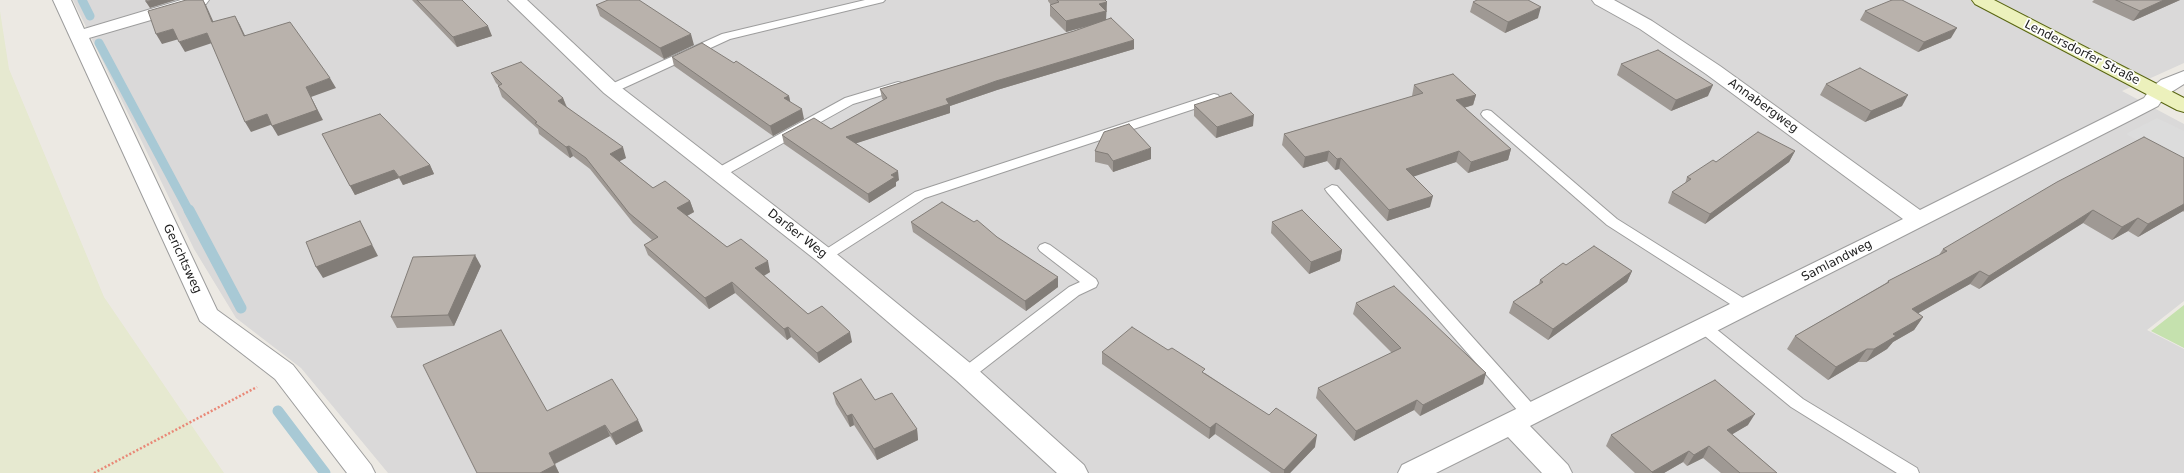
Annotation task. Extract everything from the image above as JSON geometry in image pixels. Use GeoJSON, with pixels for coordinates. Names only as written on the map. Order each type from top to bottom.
{"type":"FeatureCollection","features":[{"type":"Feature","properties":{"kind":"street","name":"Gerichtsweg"},"geometry":{"type":"LineString","coordinates":[[62,0],[208,315],[284,372],[362,473]]}},
{"type":"Feature","properties":{"kind":"street"},"geometry":{"type":"LineString","coordinates":[[78,36],[200,0]]}},
{"type":"Feature","properties":{"kind":"street","name":"Darßer Weg"},"geometry":{"type":"LineString","coordinates":[[517,0],[611,89],[825,256],[966,374],[1075,473]]}},
{"type":"Feature","properties":{"kind":"street","name":"Annabergweg"},"geometry":{"type":"LineString","coordinates":[[1601,0],[1646,25],[1713,70],[1919,220]]}},
{"type":"Feature","properties":{"kind":"street","name":"Lendersdorfer Straße"},"geometry":{"type":"LineString","coordinates":[[1981,0],[2184,106]]}},
{"type":"Feature","properties":{"kind":"street","name":"Samlandweg"},"geometry":{"type":"LineString","coordinates":[[1411,473],[1746,308],[2151,102],[2158,92],[2168,84],[2184,76]]}},
{"type":"Feature","properties":{"kind":"street"},"geometry":{"type":"LineString","coordinates":[[1521,419],[1559,473]]}},
{"type":"Feature","properties":{"kind":"lane"},"geometry":{"type":"LineString","coordinates":[[611,89],[726,36],[879,0]]}},
{"type":"Feature","properties":{"kind":"lane"},"geometry":{"type":"LineString","coordinates":[[719,173],[849,101],[907,84]]}},
{"type":"Feature","properties":{"kind":"lane"},"geometry":{"type":"LineString","coordinates":[[825,256],[920,195],[1214,98]]}},
{"type":"Feature","properties":{"kind":"lane"},"geometry":{"type":"LineString","coordinates":[[1487,114],[1612,222],[1746,308]]}},
{"type":"Feature","properties":{"kind":"lane"},"geometry":{"type":"LineString","coordinates":[[1332,189],[1521,419]]}},
{"type":"Feature","properties":{"kind":"lane"},"geometry":{"type":"LineString","coordinates":[[966,374],[1074,291],[1091,283],[1045,248]]}},
{"type":"Feature","properties":{"kind":"lane"},"geometry":{"type":"LineString","coordinates":[[1705,328],[1797,403],[1911,473]]}},
{"type":"Feature","properties":{"kind":"path"},"geometry":{"type":"LineString","coordinates":[[94,473],[284,372]]}},
{"type":"Feature","properties":{"kind":"shaded area"},"geometry":{"type":"Polygon","coordinates":[[[73,0],[2184,0],[2184,63],[2122,91],[2184,124],[2184,301],[2147,330],[2184,349],[2184,473],[388,473],[301,368],[236,318],[194,249],[73,0]]]}},
{"type":"Feature","properties":{"kind":"shaded area"},"geometry":{"type":"Polygon","coordinates":[[[2157,118],[2184,131],[2184,165],[2126,134],[2157,118]]]}},
{"type":"Feature","properties":{"kind":"green space"},"geometry":{"type":"Polygon","coordinates":[[[0,11],[9,69],[104,297],[224,473],[0,473],[0,11]]]}},
{"type":"Feature","properties":{"kind":"green space"},"geometry":{"type":"Polygon","coordinates":[[[2184,305],[2184,348],[2151,331],[2184,305]]]}},
{"type":"Feature","properties":{"kind":"building"},"geometry":{"type":"Polygon","coordinates":[[[186,0],[203,0],[212,22],[235,16],[244,36],[290,22],[330,78],[306,87],[317,110],[272,126],[267,114],[245,122],[207,33],[179,42],[173,29],[156,34],[148,11],[186,0]]]}},
{"type":"Feature","properties":{"kind":"building"},"geometry":{"type":"Polygon","coordinates":[[[417,0],[462,0],[488,26],[453,37],[417,0]]]}},
{"type":"Feature","properties":{"kind":"building"},"geometry":{"type":"Polygon","coordinates":[[[608,0],[639,0],[691,34],[660,48],[596,5],[608,0]]]}},
{"type":"Feature","properties":{"kind":"building"},"geometry":{"type":"Polygon","coordinates":[[[1057,0],[1105,0],[1107,2],[1099,4],[1106,11],[1066,21],[1050,5],[1059,2],[1057,0]]]}},
{"type":"Feature","properties":{"kind":"building"},"geometry":{"type":"Polygon","coordinates":[[[1477,0],[1528,0],[1541,7],[1508,22],[1473,2],[1477,0]]]}},
{"type":"Feature","properties":{"kind":"building"},"geometry":{"type":"Polygon","coordinates":[[[1892,0],[1902,0],[1957,28],[1924,42],[1865,11],[1892,0]]]}},
{"type":"Feature","properties":{"kind":"building"},"geometry":{"type":"Polygon","coordinates":[[[2116,0],[2164,0],[2140,11],[2116,0]]]}},
{"type":"Feature","properties":{"kind":"building"},"geometry":{"type":"Polygon","coordinates":[[[1111,18],[1134,40],[996,81],[946,99],[949,104],[846,137],[898,171],[891,175],[895,177],[868,194],[782,135],[814,118],[831,129],[887,98],[880,89],[1074,31],[1111,18]]]}},
{"type":"Feature","properties":{"kind":"building"},"geometry":{"type":"Polygon","coordinates":[[[702,43],[734,63],[736,61],[789,96],[784,98],[802,109],[770,126],[672,57],[702,43]]]}},
{"type":"Feature","properties":{"kind":"building"},"geometry":{"type":"Polygon","coordinates":[[[1658,50],[1713,85],[1676,100],[1621,64],[1658,50]]]}},
{"type":"Feature","properties":{"kind":"building"},"geometry":{"type":"Polygon","coordinates":[[[521,62],[563,98],[558,101],[623,147],[610,154],[653,188],[665,181],[690,201],[677,208],[727,247],[741,239],[768,261],[755,268],[808,314],[822,306],[850,332],[817,353],[788,327],[784,329],[732,282],[705,298],[644,245],[658,237],[629,213],[586,158],[569,146],[566,147],[535,123],[537,122],[498,86],[502,84],[491,73],[521,62]]]}},
{"type":"Feature","properties":{"kind":"building"},"geometry":{"type":"Polygon","coordinates":[[[1860,68],[1908,95],[1871,111],[1826,84],[1860,68]]]}},
{"type":"Feature","properties":{"kind":"building"},"geometry":{"type":"Polygon","coordinates":[[[1453,74],[1476,95],[1456,100],[1511,149],[1471,162],[1459,151],[1406,169],[1433,196],[1389,210],[1341,158],[1337,159],[1329,151],[1305,157],[1284,134],[1423,93],[1414,85],[1453,74]]]}},
{"type":"Feature","properties":{"kind":"building"},"geometry":{"type":"Polygon","coordinates":[[[1231,93],[1254,115],[1217,127],[1194,105],[1231,93]]]}},
{"type":"Feature","properties":{"kind":"building"},"geometry":{"type":"Polygon","coordinates":[[[380,114],[430,165],[399,177],[394,170],[350,186],[322,134],[380,114]]]}},
{"type":"Feature","properties":{"kind":"building"},"geometry":{"type":"Polygon","coordinates":[[[1129,124],[1151,148],[1113,161],[1108,154],[1095,151],[1104,132],[1129,124]]]}},
{"type":"Feature","properties":{"kind":"building"},"geometry":{"type":"Polygon","coordinates":[[[1758,132],[1795,151],[1710,214],[1672,192],[1691,179],[1687,177],[1713,160],[1716,162],[1758,132]]]}},
{"type":"Feature","properties":{"kind":"building"},"geometry":{"type":"Polygon","coordinates":[[[2144,137],[2184,158],[2184,204],[2148,224],[2138,218],[2122,227],[2093,210],[1989,276],[1980,271],[1912,309],[1923,317],[1893,334],[1896,336],[1874,349],[1867,349],[1836,367],[1795,336],[1889,282],[1888,281],[1947,251],[1943,249],[2057,182],[2144,137]]]}},
{"type":"Feature","properties":{"kind":"building"},"geometry":{"type":"Polygon","coordinates":[[[942,202],[974,222],[977,220],[997,237],[1058,277],[1025,301],[911,222],[942,202]]]}},
{"type":"Feature","properties":{"kind":"building"},"geometry":{"type":"Polygon","coordinates":[[[1302,210],[1342,250],[1311,262],[1272,222],[1302,210]]]}},
{"type":"Feature","properties":{"kind":"building"},"geometry":{"type":"Polygon","coordinates":[[[360,221],[372,245],[316,267],[306,242],[360,221]]]}},
{"type":"Feature","properties":{"kind":"building"},"geometry":{"type":"Polygon","coordinates":[[[1594,246],[1632,271],[1553,329],[1513,302],[1543,282],[1540,280],[1563,263],[1566,265],[1594,246]]]}},
{"type":"Feature","properties":{"kind":"building"},"geometry":{"type":"Polygon","coordinates":[[[475,255],[448,315],[391,317],[413,257],[475,255]]]}},
{"type":"Feature","properties":{"kind":"building"},"geometry":{"type":"Polygon","coordinates":[[[1394,286],[1486,373],[1423,405],[1417,400],[1356,431],[1318,388],[1401,348],[1356,303],[1394,286]]]}},
{"type":"Feature","properties":{"kind":"building"},"geometry":{"type":"Polygon","coordinates":[[[1132,327],[1168,350],[1172,348],[1205,369],[1202,372],[1269,415],[1276,408],[1317,435],[1284,470],[1216,423],[1210,428],[1102,352],[1132,327]]]}},
{"type":"Feature","properties":{"kind":"building"},"geometry":{"type":"Polygon","coordinates":[[[501,330],[547,411],[612,379],[638,420],[611,434],[605,425],[549,453],[555,465],[540,473],[477,473],[423,365],[501,330]]]}},
{"type":"Feature","properties":{"kind":"building"},"geometry":{"type":"Polygon","coordinates":[[[861,379],[875,400],[892,393],[917,429],[874,449],[852,414],[847,416],[833,393],[861,379]]]}},
{"type":"Feature","properties":{"kind":"building"},"geometry":{"type":"Polygon","coordinates":[[[1715,380],[1755,414],[1727,430],[1777,473],[1740,473],[1709,446],[1694,455],[1689,451],[1652,472],[1611,435],[1715,380]]]}},
{"type":"Feature","properties":{"kind":"waterway"},"geometry":{"type":"LineString","coordinates":[[82,0],[90,16]]}},
{"type":"Feature","properties":{"kind":"waterway"},"geometry":{"type":"LineString","coordinates":[[99,43],[189,211]]}},
{"type":"Feature","properties":{"kind":"waterway"},"geometry":{"type":"LineString","coordinates":[[189,210],[241,308]]}},
{"type":"Feature","properties":{"kind":"waterway"},"geometry":{"type":"LineString","coordinates":[[278,411],[325,473]]}}]}
